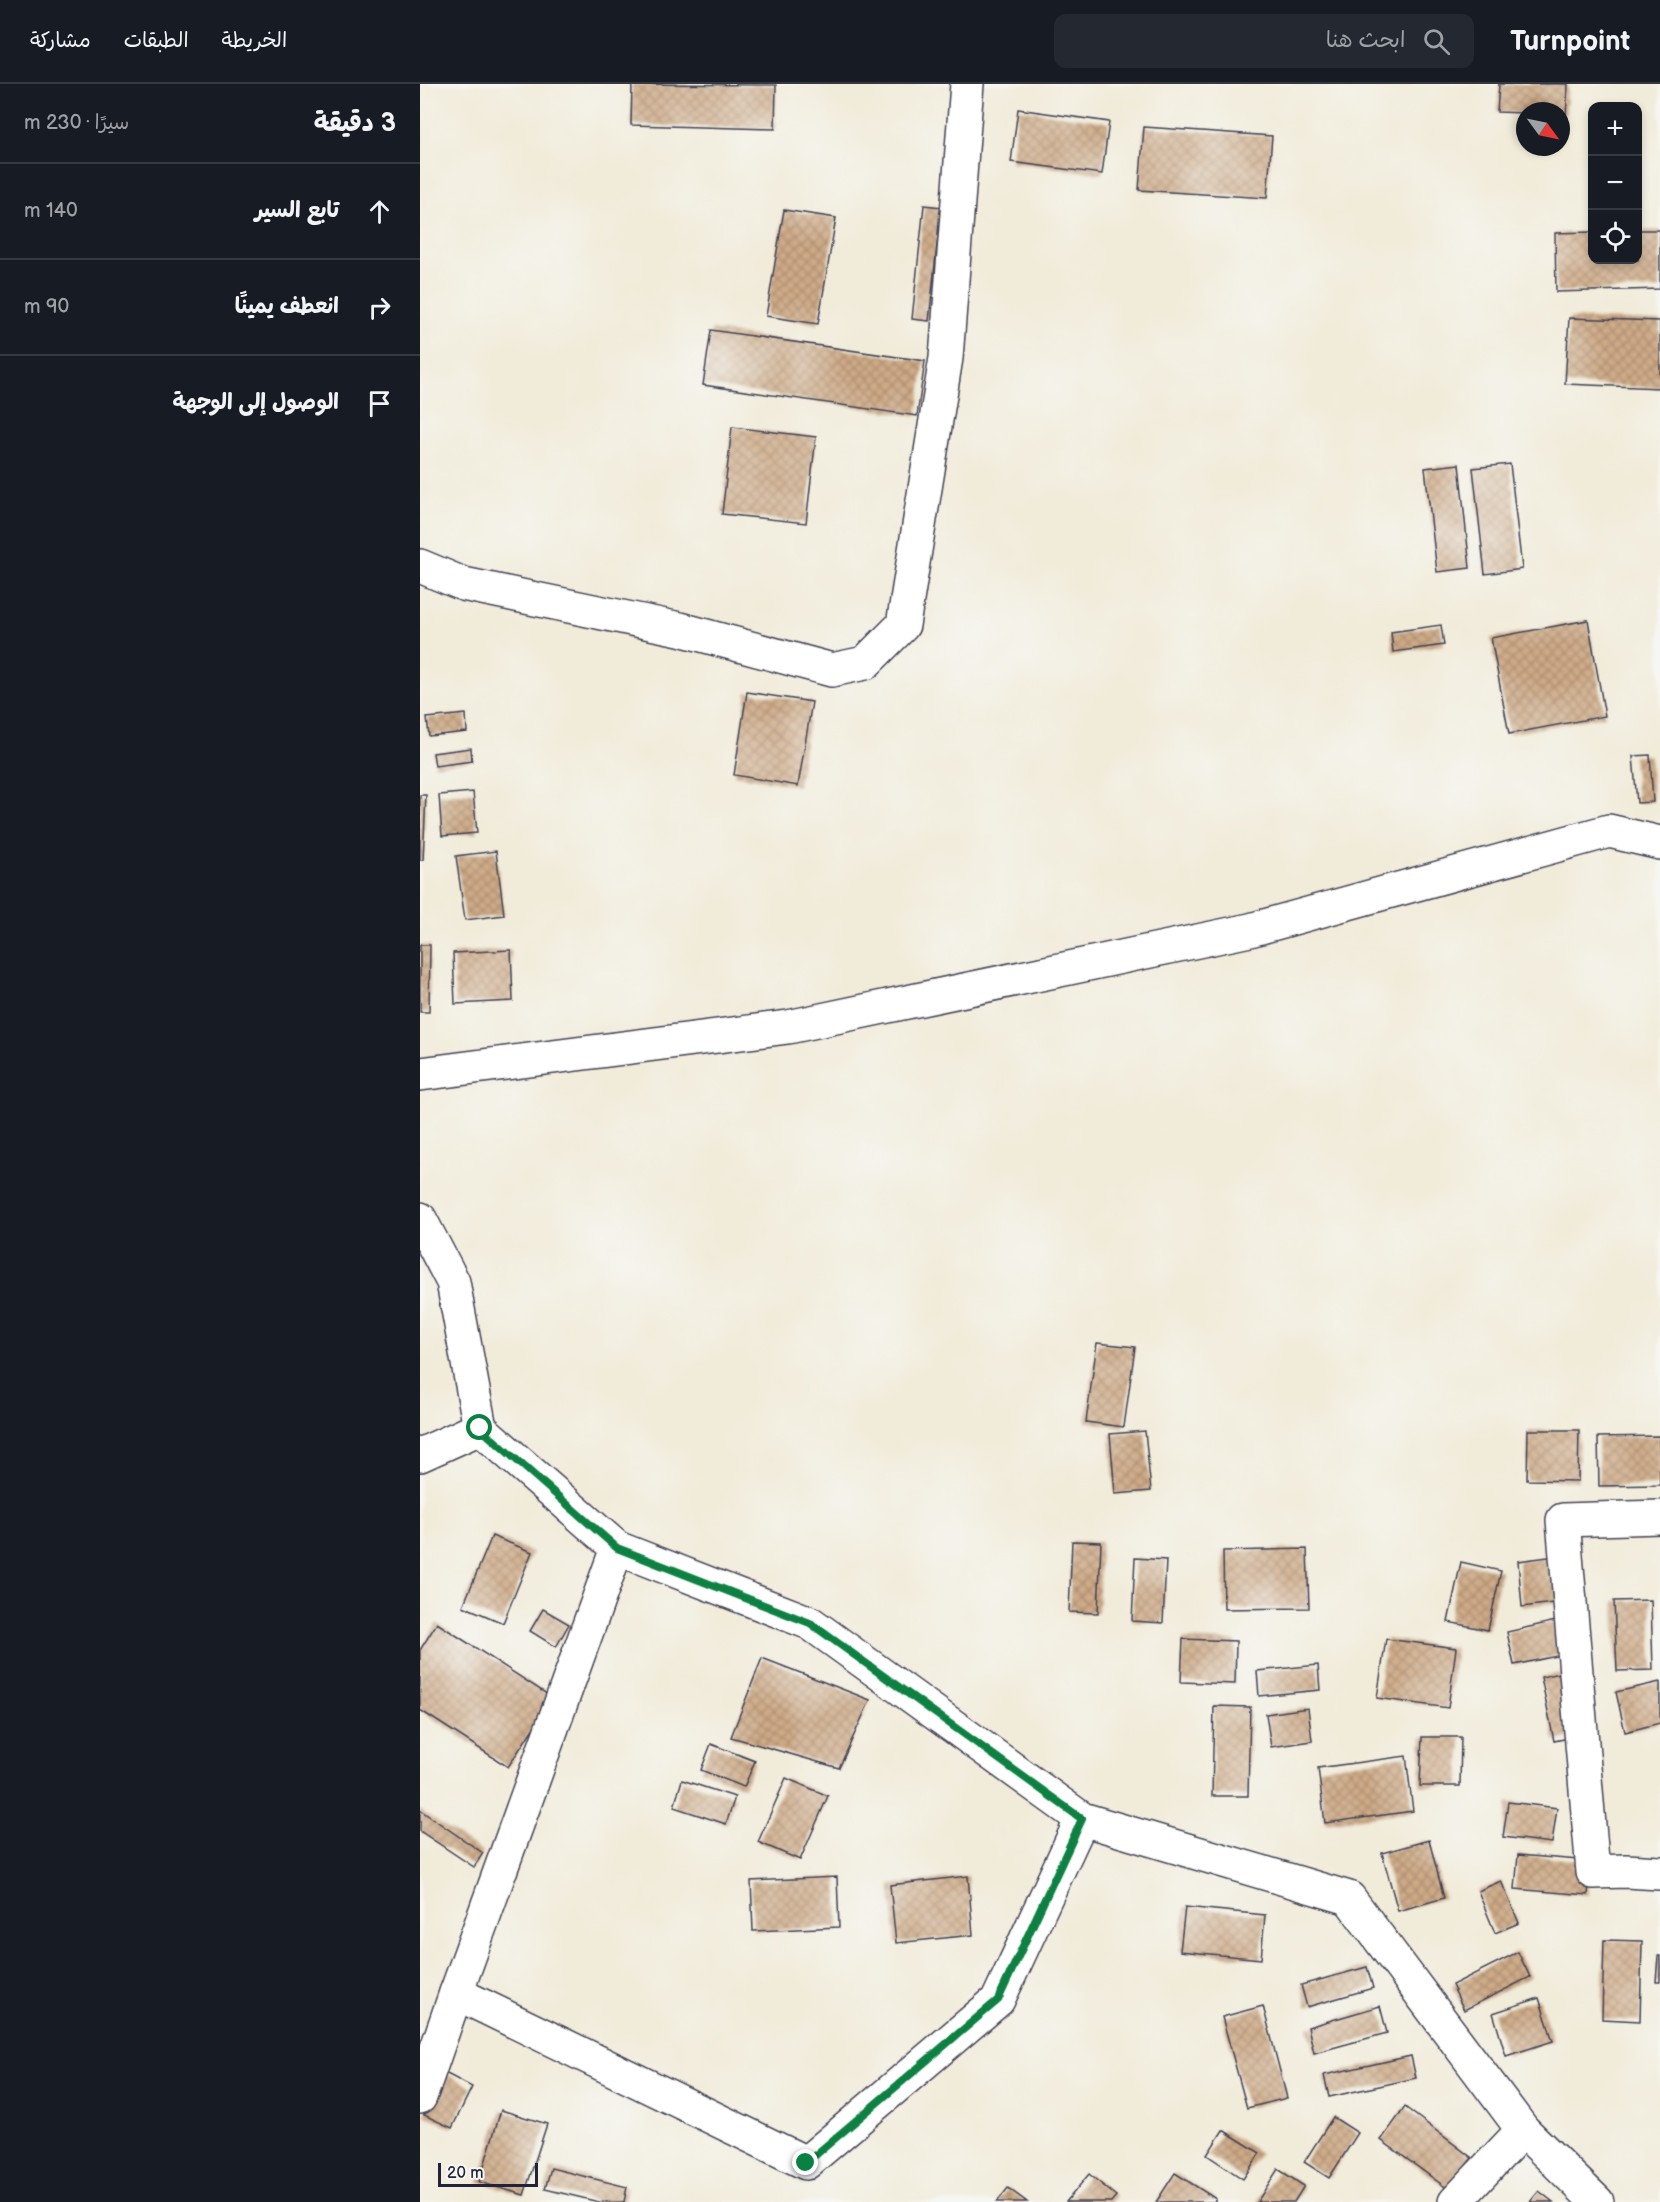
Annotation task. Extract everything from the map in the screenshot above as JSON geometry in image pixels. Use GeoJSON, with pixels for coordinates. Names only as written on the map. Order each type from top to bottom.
{"type":"FeatureCollection","features":[{"type":"Feature","properties":{"kind":"street"},"geometry":{"type":"LineString","coordinates":[[420,566],[463,584],[680,629],[832,670],[865,663],[903,625],[946,358],[967,84]]}},
{"type":"Feature","properties":{"kind":"street"},"geometry":{"type":"LineString","coordinates":[[420,1074],[788,1027],[1250,930],[1609,831],[1660,843]]}},
{"type":"Feature","properties":{"kind":"street"},"geometry":{"type":"LineString","coordinates":[[420,1219],[453,1282],[480,1428],[617,1548],[810,1623],[1082,1819],[1349,1898],[1523,2130],[1598,2202]]}},
{"type":"Feature","properties":{"kind":"street"},"geometry":{"type":"LineString","coordinates":[[420,1455],[480,1428]]}},
{"type":"Feature","properties":{"kind":"street"},"geometry":{"type":"LineString","coordinates":[[1660,1517],[1563,1520],[1593,1872],[1660,1873]]}},
{"type":"Feature","properties":{"kind":"street"},"geometry":{"type":"LineString","coordinates":[[420,2097],[617,1548]]}},
{"type":"Feature","properties":{"kind":"street"},"geometry":{"type":"LineString","coordinates":[[456,1993],[806,2163],[998,2000],[1082,1819]]}},
{"type":"Feature","properties":{"kind":"street"},"geometry":{"type":"LineString","coordinates":[[1455,2202],[1523,2130]]}},
{"type":"Feature","properties":{"kind":"building"},"geometry":{"type":"Polygon","coordinates":[[[632,84],[776,85],[775,129],[631,125],[632,84]]]}},
{"type":"Feature","properties":{"kind":"building"},"geometry":{"type":"Polygon","coordinates":[[[1499,84],[1568,84],[1567,102],[1516,102],[1516,113],[1497,112],[1499,84]]]}},
{"type":"Feature","properties":{"kind":"building"},"geometry":{"type":"Polygon","coordinates":[[[1018,109],[1109,122],[1102,174],[1011,162],[1018,109]]]}},
{"type":"Feature","properties":{"kind":"building"},"geometry":{"type":"Polygon","coordinates":[[[1144,127],[1272,136],[1267,198],[1139,190],[1144,127]]]}},
{"type":"Feature","properties":{"kind":"building"},"geometry":{"type":"Polygon","coordinates":[[[924,205],[941,207],[929,321],[912,319],[924,205]]]}},
{"type":"Feature","properties":{"kind":"building"},"geometry":{"type":"Polygon","coordinates":[[[784,210],[836,218],[818,324],[766,316],[784,210]]]}},
{"type":"Feature","properties":{"kind":"building"},"geometry":{"type":"Polygon","coordinates":[[[1642,230],[1660,230],[1660,289],[1556,292],[1555,233],[1588,232],[1588,264],[1642,264],[1642,230]]]}},
{"type":"Feature","properties":{"kind":"building"},"geometry":{"type":"Polygon","coordinates":[[[1569,318],[1660,321],[1660,388],[1565,384],[1569,318]]]}},
{"type":"Feature","properties":{"kind":"building"},"geometry":{"type":"Polygon","coordinates":[[[711,330],[925,361],[917,416],[703,385],[711,330]]]}},
{"type":"Feature","properties":{"kind":"building"},"geometry":{"type":"Polygon","coordinates":[[[732,427],[816,437],[806,523],[722,514],[732,427]]]}},
{"type":"Feature","properties":{"kind":"building"},"geometry":{"type":"Polygon","coordinates":[[[1459,464],[1470,568],[1437,572],[1425,468],[1459,464]]]}},
{"type":"Feature","properties":{"kind":"building"},"geometry":{"type":"Polygon","coordinates":[[[1510,464],[1522,569],[1485,574],[1473,468],[1510,464]]]}},
{"type":"Feature","properties":{"kind":"building"},"geometry":{"type":"Polygon","coordinates":[[[1588,620],[1605,716],[1509,734],[1491,638],[1588,620]]]}},
{"type":"Feature","properties":{"kind":"building"},"geometry":{"type":"Polygon","coordinates":[[[1441,625],[1444,645],[1393,652],[1391,632],[1441,625]]]}},
{"type":"Feature","properties":{"kind":"building"},"geometry":{"type":"Polygon","coordinates":[[[747,692],[812,702],[798,786],[734,775],[747,692]]]}},
{"type":"Feature","properties":{"kind":"building"},"geometry":{"type":"Polygon","coordinates":[[[466,714],[467,732],[429,736],[427,718],[466,714]]]}},
{"type":"Feature","properties":{"kind":"building"},"geometry":{"type":"Polygon","coordinates":[[[471,748],[472,761],[435,766],[433,753],[471,748]]]}},
{"type":"Feature","properties":{"kind":"building"},"geometry":{"type":"Polygon","coordinates":[[[1650,755],[1653,802],[1637,803],[1633,756],[1650,755]]]}},
{"type":"Feature","properties":{"kind":"building"},"geometry":{"type":"Polygon","coordinates":[[[473,792],[477,833],[442,836],[439,795],[473,792]]]}},
{"type":"Feature","properties":{"kind":"building"},"geometry":{"type":"Polygon","coordinates":[[[420,795],[426,795],[423,860],[420,860],[420,795]]]}},
{"type":"Feature","properties":{"kind":"building"},"geometry":{"type":"Polygon","coordinates":[[[496,851],[504,915],[465,920],[456,856],[496,851]]]}},
{"type":"Feature","properties":{"kind":"building"},"geometry":{"type":"Polygon","coordinates":[[[420,945],[430,945],[429,1012],[420,1012],[420,945]]]}},
{"type":"Feature","properties":{"kind":"building"},"geometry":{"type":"Polygon","coordinates":[[[511,950],[513,1001],[455,1004],[453,953],[511,950]]]}},
{"type":"Feature","properties":{"kind":"building"},"geometry":{"type":"Polygon","coordinates":[[[1097,1343],[1135,1347],[1124,1427],[1086,1422],[1097,1343]]]}},
{"type":"Feature","properties":{"kind":"building"},"geometry":{"type":"Polygon","coordinates":[[[1528,1430],[1579,1430],[1578,1481],[1527,1480],[1528,1430]]]}},
{"type":"Feature","properties":{"kind":"building"},"geometry":{"type":"Polygon","coordinates":[[[1145,1431],[1151,1491],[1115,1494],[1110,1434],[1145,1431]]]}},
{"type":"Feature","properties":{"kind":"building"},"geometry":{"type":"Polygon","coordinates":[[[1659,1436],[1660,1485],[1599,1486],[1598,1437],[1659,1436]]]}},
{"type":"Feature","properties":{"kind":"building"},"geometry":{"type":"Polygon","coordinates":[[[492,1536],[532,1552],[503,1623],[463,1606],[492,1536]]]}},
{"type":"Feature","properties":{"kind":"building"},"geometry":{"type":"Polygon","coordinates":[[[1072,1541],[1101,1542],[1098,1613],[1069,1612],[1072,1541]]]}},
{"type":"Feature","properties":{"kind":"building"},"geometry":{"type":"Polygon","coordinates":[[[1307,1549],[1309,1608],[1224,1609],[1223,1551],[1307,1549]]]}},
{"type":"Feature","properties":{"kind":"building"},"geometry":{"type":"Polygon","coordinates":[[[1556,1556],[1561,1602],[1522,1607],[1518,1561],[1556,1556]]]}},
{"type":"Feature","properties":{"kind":"building"},"geometry":{"type":"Polygon","coordinates":[[[1135,1558],[1166,1560],[1163,1623],[1132,1621],[1135,1558]]]}},
{"type":"Feature","properties":{"kind":"building"},"geometry":{"type":"Polygon","coordinates":[[[1461,1562],[1501,1571],[1488,1630],[1448,1622],[1461,1562]]]}},
{"type":"Feature","properties":{"kind":"building"},"geometry":{"type":"Polygon","coordinates":[[[1651,1600],[1653,1670],[1617,1671],[1614,1601],[1651,1600]]]}},
{"type":"Feature","properties":{"kind":"building"},"geometry":{"type":"Polygon","coordinates":[[[543,1609],[569,1624],[556,1647],[530,1631],[543,1609]]]}},
{"type":"Feature","properties":{"kind":"building"},"geometry":{"type":"Polygon","coordinates":[[[1556,1621],[1562,1655],[1514,1665],[1507,1632],[1556,1621]]]}},
{"type":"Feature","properties":{"kind":"building"},"geometry":{"type":"Polygon","coordinates":[[[437,1623],[553,1698],[508,1767],[420,1710],[420,1650],[437,1623]]]}},
{"type":"Feature","properties":{"kind":"building"},"geometry":{"type":"Polygon","coordinates":[[[1183,1639],[1236,1641],[1235,1684],[1181,1682],[1183,1639]]]}},
{"type":"Feature","properties":{"kind":"building"},"geometry":{"type":"Polygon","coordinates":[[[1386,1639],[1456,1648],[1448,1708],[1377,1698],[1386,1639]]]}},
{"type":"Feature","properties":{"kind":"building"},"geometry":{"type":"Polygon","coordinates":[[[762,1658],[870,1700],[839,1768],[731,1737],[762,1658]]]}},
{"type":"Feature","properties":{"kind":"building"},"geometry":{"type":"Polygon","coordinates":[[[1318,1665],[1320,1690],[1259,1696],[1257,1671],[1318,1665]]]}},
{"type":"Feature","properties":{"kind":"building"},"geometry":{"type":"Polygon","coordinates":[[[1571,1671],[1584,1735],[1554,1741],[1541,1677],[1571,1671]]]}},
{"type":"Feature","properties":{"kind":"building"},"geometry":{"type":"Polygon","coordinates":[[[1660,1682],[1660,1723],[1625,1732],[1616,1692],[1660,1682]]]}},
{"type":"Feature","properties":{"kind":"building"},"geometry":{"type":"Polygon","coordinates":[[[1214,1706],[1250,1707],[1248,1796],[1212,1796],[1214,1706]]]}},
{"type":"Feature","properties":{"kind":"building"},"geometry":{"type":"Polygon","coordinates":[[[1308,1708],[1312,1741],[1271,1747],[1266,1714],[1308,1708]]]}},
{"type":"Feature","properties":{"kind":"building"},"geometry":{"type":"Polygon","coordinates":[[[1422,1737],[1461,1737],[1460,1786],[1420,1786],[1422,1737]]]}},
{"type":"Feature","properties":{"kind":"building"},"geometry":{"type":"Polygon","coordinates":[[[711,1744],[755,1761],[744,1787],[701,1770],[711,1744]]]}},
{"type":"Feature","properties":{"kind":"building"},"geometry":{"type":"Polygon","coordinates":[[[1406,1756],[1413,1811],[1325,1823],[1318,1768],[1406,1756]]]}},
{"type":"Feature","properties":{"kind":"building"},"geometry":{"type":"Polygon","coordinates":[[[786,1778],[828,1796],[800,1860],[758,1842],[786,1778]]]}},
{"type":"Feature","properties":{"kind":"building"},"geometry":{"type":"Polygon","coordinates":[[[682,1780],[735,1797],[726,1824],[674,1807],[682,1780]]]}},
{"type":"Feature","properties":{"kind":"building"},"geometry":{"type":"Polygon","coordinates":[[[1508,1802],[1557,1808],[1552,1843],[1503,1837],[1508,1802]]]}},
{"type":"Feature","properties":{"kind":"building"},"geometry":{"type":"Polygon","coordinates":[[[420,1810],[483,1853],[474,1867],[420,1831],[420,1810]]]}},
{"type":"Feature","properties":{"kind":"building"},"geometry":{"type":"Polygon","coordinates":[[[1429,1840],[1444,1898],[1398,1911],[1382,1853],[1429,1840]]]}},
{"type":"Feature","properties":{"kind":"building"},"geometry":{"type":"Polygon","coordinates":[[[1518,1855],[1591,1861],[1588,1895],[1515,1889],[1518,1855]]]}},
{"type":"Feature","properties":{"kind":"building"},"geometry":{"type":"Polygon","coordinates":[[[968,1876],[973,1935],[896,1943],[890,1885],[968,1876]]]}},
{"type":"Feature","properties":{"kind":"building"},"geometry":{"type":"Polygon","coordinates":[[[837,1877],[839,1927],[753,1931],[751,1881],[837,1877]]]}},
{"type":"Feature","properties":{"kind":"building"},"geometry":{"type":"Polygon","coordinates":[[[1501,1881],[1519,1923],[1495,1933],[1478,1891],[1501,1881]]]}},
{"type":"Feature","properties":{"kind":"building"},"geometry":{"type":"Polygon","coordinates":[[[1185,1907],[1265,1915],[1261,1959],[1180,1951],[1185,1907]]]}},
{"type":"Feature","properties":{"kind":"building"},"geometry":{"type":"Polygon","coordinates":[[[1604,1940],[1642,1941],[1640,2021],[1602,2019],[1604,1940]]]}},
{"type":"Feature","properties":{"kind":"building"},"geometry":{"type":"Polygon","coordinates":[[[1518,1952],[1530,1977],[1464,2010],[1452,1985],[1518,1952]]]}},
{"type":"Feature","properties":{"kind":"building"},"geometry":{"type":"Polygon","coordinates":[[[1658,1956],[1660,1956],[1660,1982],[1656,1982],[1658,1956]]]}},
{"type":"Feature","properties":{"kind":"building"},"geometry":{"type":"Polygon","coordinates":[[[1367,1967],[1373,1988],[1307,2007],[1301,1985],[1367,1967]]]}},
{"type":"Feature","properties":{"kind":"building"},"geometry":{"type":"Polygon","coordinates":[[[1539,1998],[1553,2041],[1506,2056],[1493,2013],[1539,1998]]]}},
{"type":"Feature","properties":{"kind":"building"},"geometry":{"type":"Polygon","coordinates":[[[1263,2006],[1287,2098],[1247,2108],[1222,2017],[1263,2006]]]}},
{"type":"Feature","properties":{"kind":"building"},"geometry":{"type":"Polygon","coordinates":[[[1380,2006],[1387,2033],[1314,2053],[1308,2027],[1380,2006]]]}},
{"type":"Feature","properties":{"kind":"building"},"geometry":{"type":"Polygon","coordinates":[[[1411,2056],[1416,2078],[1329,2097],[1324,2075],[1411,2056]]]}},
{"type":"Feature","properties":{"kind":"building"},"geometry":{"type":"Polygon","coordinates":[[[445,2073],[472,2087],[452,2128],[424,2115],[445,2073]]]}},
{"type":"Feature","properties":{"kind":"building"},"geometry":{"type":"Polygon","coordinates":[[[1405,2107],[1472,2158],[1448,2189],[1381,2140],[1405,2107]]]}},
{"type":"Feature","properties":{"kind":"building"},"geometry":{"type":"Polygon","coordinates":[[[501,2110],[547,2124],[524,2195],[479,2182],[501,2110]]]}},
{"type":"Feature","properties":{"kind":"building"},"geometry":{"type":"Polygon","coordinates":[[[1333,2117],[1358,2133],[1329,2178],[1304,2162],[1333,2117]]]}},
{"type":"Feature","properties":{"kind":"building"},"geometry":{"type":"Polygon","coordinates":[[[1223,2130],[1260,2153],[1243,2179],[1207,2155],[1223,2130]]]}},
{"type":"Feature","properties":{"kind":"building"},"geometry":{"type":"Polygon","coordinates":[[[551,2168],[627,2187],[624,2202],[599,2202],[545,2189],[551,2168]]]}},
{"type":"Feature","properties":{"kind":"building"},"geometry":{"type":"Polygon","coordinates":[[[1278,2169],[1304,2186],[1294,2202],[1257,2202],[1278,2169]]]}},
{"type":"Feature","properties":{"kind":"building"},"geometry":{"type":"Polygon","coordinates":[[[1175,2173],[1216,2199],[1214,2202],[1156,2202],[1175,2173]]]}},
{"type":"Feature","properties":{"kind":"building"},"geometry":{"type":"Polygon","coordinates":[[[1089,2174],[1116,2196],[1111,2202],[1066,2202],[1089,2174]]]}},
{"type":"Feature","properties":{"kind":"building"},"geometry":{"type":"Polygon","coordinates":[[[1008,2188],[1027,2202],[997,2202],[1008,2188]]]}},
{"type":"Feature","properties":{"kind":"building"},"geometry":{"type":"Polygon","coordinates":[[[1539,2191],[1553,2202],[1530,2202],[1539,2191]]]}},
{"type":"Feature","properties":{"kind":"route"},"geometry":{"type":"LineString","coordinates":[[480,1428],[617,1548],[810,1623],[1082,1819],[998,2000],[806,2163]]}}]}
